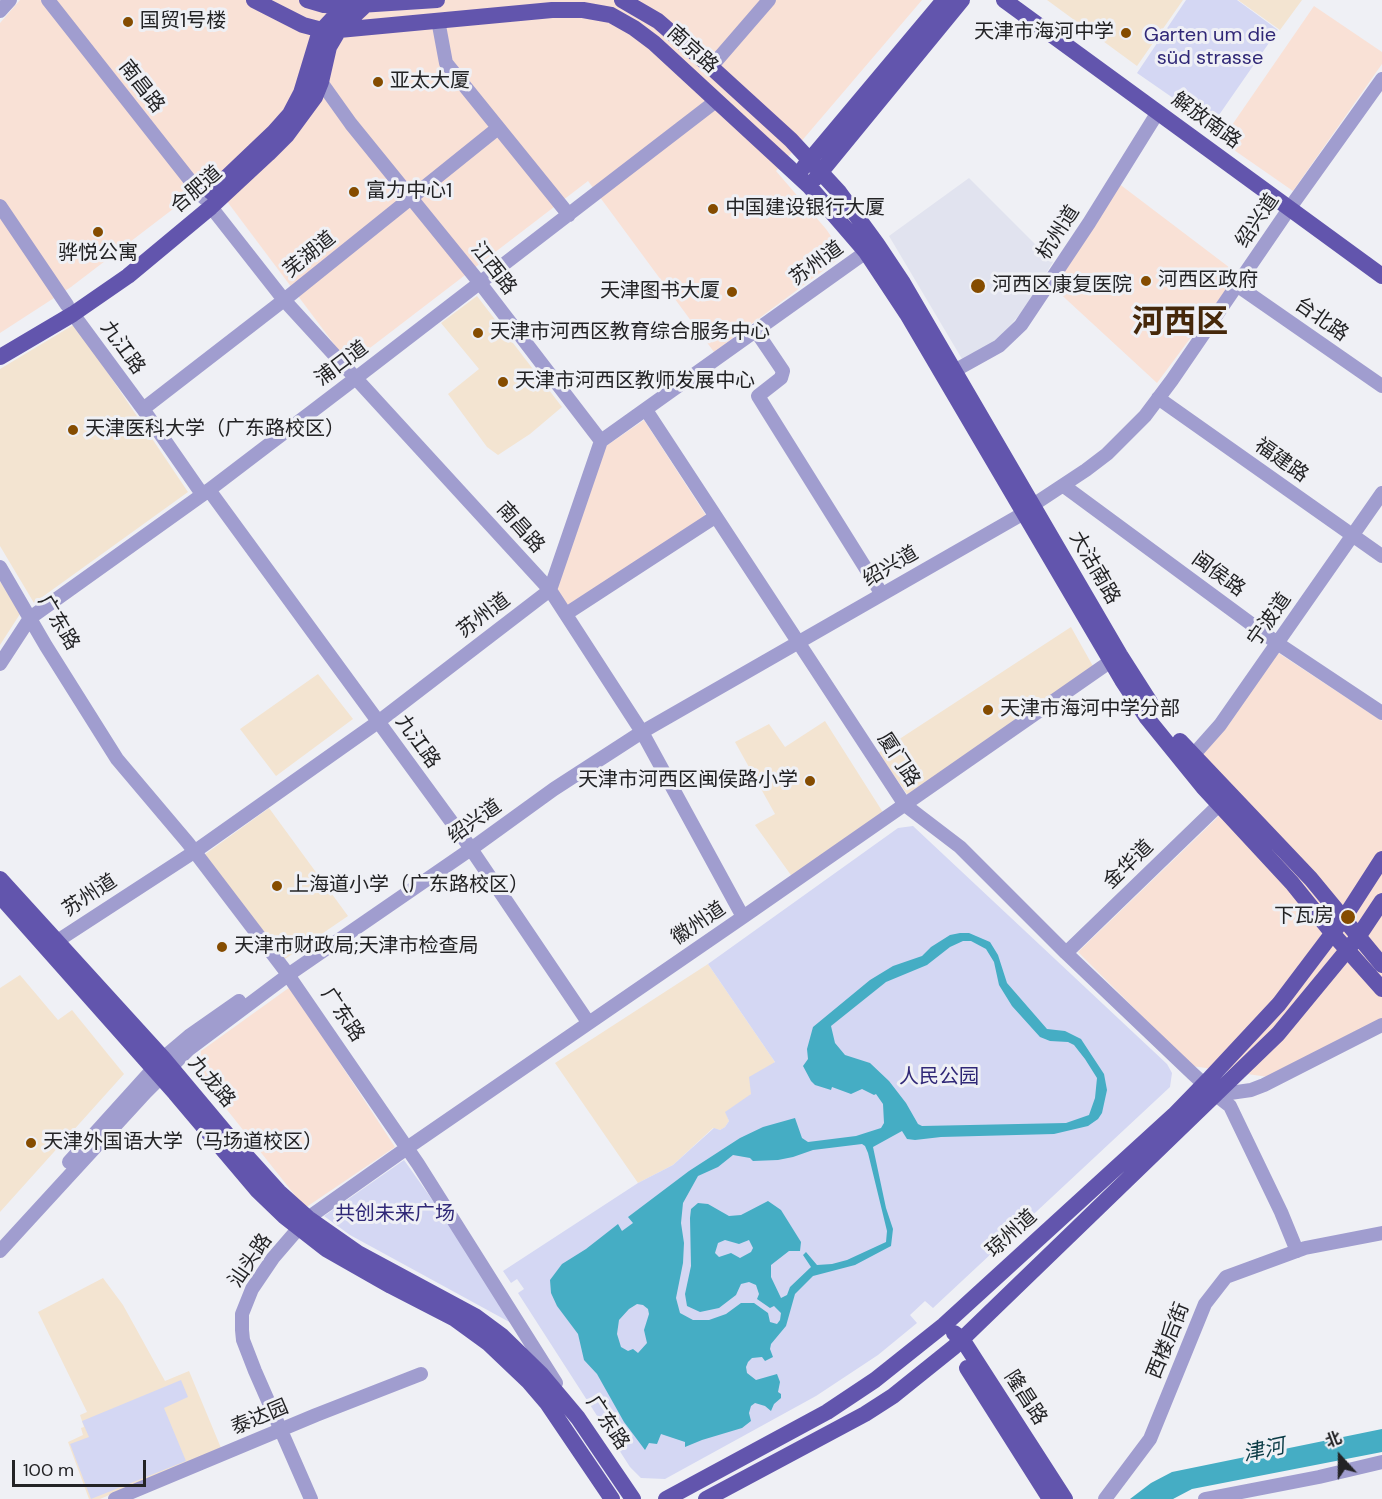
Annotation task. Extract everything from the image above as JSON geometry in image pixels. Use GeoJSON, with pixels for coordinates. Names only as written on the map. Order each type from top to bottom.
{"type":"FeatureCollection","features":[{"type":"Feature","properties":{"kind":"main road","name":"南京路"},"geometry":{"type":"LineString","coordinates":[[254,0],[303,25],[322,30],[552,10],[583,10],[611,15],[654,43],[764,144],[813,169]]}},
{"type":"Feature","properties":{"kind":"main road"},"geometry":{"type":"LineString","coordinates":[[308,0],[324,5],[437,0]]}},
{"type":"Feature","properties":{"kind":"main road","name":"南京路"},"geometry":{"type":"LineString","coordinates":[[622,0],[657,21],[711,67],[778,129],[813,169]]}},
{"type":"Feature","properties":{"kind":"main road"},"geometry":{"type":"LineString","coordinates":[[644,0],[657,21]]}},
{"type":"Feature","properties":{"kind":"main road"},"geometry":{"type":"LineString","coordinates":[[846,201],[839,172],[844,133],[944,0]]}},
{"type":"Feature","properties":{"kind":"main road"},"geometry":{"type":"LineString","coordinates":[[813,169],[962,0]]}},
{"type":"Feature","properties":{"kind":"main road","name":"解放南路"},"geometry":{"type":"LineString","coordinates":[[1004,0],[1382,276]]}},
{"type":"Feature","properties":{"kind":"main road","name":"合肥道"},"geometry":{"type":"LineString","coordinates":[[207,202],[287,135],[310,105],[321,82],[329,47],[352,2]]}},
{"type":"Feature","properties":{"kind":"main road"},"geometry":{"type":"LineString","coordinates":[[322,30],[352,2]]}},
{"type":"Feature","properties":{"kind":"main road","name":"合肥道"},"geometry":{"type":"LineString","coordinates":[[0,346],[70,310],[128,276],[207,202],[290,114],[301,93],[314,48],[322,30]]}},
{"type":"Feature","properties":{"kind":"main road"},"geometry":{"type":"LineString","coordinates":[[778,129],[800,138],[813,139],[844,133]]}},
{"type":"Feature","properties":{"kind":"main road","name":"大沽南路"},"geometry":{"type":"LineString","coordinates":[[813,169],[830,209],[866,252],[949,374]]}},
{"type":"Feature","properties":{"kind":"main road","name":"大沽南路"},"geometry":{"type":"LineString","coordinates":[[813,169],[846,201],[890,262],[949,374],[1111,662],[1148,718],[1311,879],[1382,965]]}},
{"type":"Feature","properties":{"kind":"main road","name":"合肥道"},"geometry":{"type":"LineString","coordinates":[[0,357],[70,310]]}},
{"type":"Feature","properties":{"kind":"main road","name":"大沽南路"},"geometry":{"type":"LineString","coordinates":[[1026,508],[1133,676],[1219,805],[1292,883],[1332,934],[1382,989]]}},
{"type":"Feature","properties":{"kind":"main road","name":"琼州道"},"geometry":{"type":"LineString","coordinates":[[706,1499],[865,1414],[893,1396],[958,1343],[1210,1090],[1344,918],[1382,859]]}},
{"type":"Feature","properties":{"kind":"main road","name":"九龙路"},"geometry":{"type":"LineString","coordinates":[[0,879],[52,944],[261,1174],[303,1224],[354,1266],[437,1309],[474,1332],[529,1382],[559,1419]]}},
{"type":"Feature","properties":{"kind":"main road","name":"九龙路"},"geometry":{"type":"LineString","coordinates":[[0,896],[52,944]]}},
{"type":"Feature","properties":{"kind":"main road","name":"琼州道"},"geometry":{"type":"LineString","coordinates":[[666,1499],[827,1412],[883,1374],[944,1325],[1165,1123],[1210,1090],[1278,1034],[1358,937],[1381,905]]}},
{"type":"Feature","properties":{"kind":"main road","name":"九龙路"},"geometry":{"type":"LineString","coordinates":[[303,1224],[489,1325],[527,1360],[578,1418]]}},
{"type":"Feature","properties":{"kind":"main road"},"geometry":{"type":"LineString","coordinates":[[944,1325],[958,1343],[1050,1499]]}},
{"type":"Feature","properties":{"kind":"main road","name":"隆昌路"},"geometry":{"type":"LineString","coordinates":[[958,1343],[1065,1499]]}},
{"type":"Feature","properties":{"kind":"main road","name":"广东路"},"geometry":{"type":"LineString","coordinates":[[578,1418],[633,1499]]}},
{"type":"Feature","properties":{"kind":"main road","name":"广东路"},"geometry":{"type":"LineString","coordinates":[[559,1419],[612,1499]]}},
{"type":"Feature","properties":{"kind":"street"},"geometry":{"type":"LineString","coordinates":[[0,11],[10,0]]}},
{"type":"Feature","properties":{"kind":"street","name":"南昌路"},"geometry":{"type":"LineString","coordinates":[[48,0],[284,300],[550,590],[640,729],[743,917]]}},
{"type":"Feature","properties":{"kind":"street"},"geometry":{"type":"LineString","coordinates":[[711,67],[769,0]]}},
{"type":"Feature","properties":{"kind":"street"},"geometry":{"type":"LineString","coordinates":[[438,20],[446,63],[569,215]]}},
{"type":"Feature","properties":{"kind":"street","name":"江西路"},"geometry":{"type":"LineString","coordinates":[[321,82],[351,124],[480,284],[601,441]]}},
{"type":"Feature","properties":{"kind":"street","name":"绍兴道"},"geometry":{"type":"LineString","coordinates":[[0,1240],[162,1067],[201,1040],[286,972],[469,846],[548,785],[640,729],[1064,486],[1086,470],[1126,436],[1158,398],[1238,286],[1289,209],[1380,85]]}},
{"type":"Feature","properties":{"kind":"street","name":"浦口道"},"geometry":{"type":"LineString","coordinates":[[0,664],[30,618],[205,492],[480,284],[716,101]]}},
{"type":"Feature","properties":{"kind":"street","name":"杭州道"},"geometry":{"type":"LineString","coordinates":[[949,374],[1006,341],[1021,325],[1089,223],[1158,112]]}},
{"type":"Feature","properties":{"kind":"street","name":"芜湖道"},"geometry":{"type":"LineString","coordinates":[[143,410],[498,128]]}},
{"type":"Feature","properties":{"kind":"street","name":"九江路"},"geometry":{"type":"LineString","coordinates":[[0,206],[70,310],[143,410],[469,846],[588,1022]]}},
{"type":"Feature","properties":{"kind":"street","name":"苏州道"},"geometry":{"type":"LineString","coordinates":[[601,441],[866,252]]}},
{"type":"Feature","properties":{"kind":"street","name":"台北路"},"geometry":{"type":"LineString","coordinates":[[1238,286],[1382,386]]}},
{"type":"Feature","properties":{"kind":"street"},"geometry":{"type":"LineString","coordinates":[[756,332],[783,371],[781,378],[758,396],[878,588]]}},
{"type":"Feature","properties":{"kind":"street","name":"福建路"},"geometry":{"type":"LineString","coordinates":[[1158,398],[1382,556]]}},
{"type":"Feature","properties":{"kind":"street","name":"厦门路"},"geometry":{"type":"LineString","coordinates":[[646,410],[905,806],[960,847],[1066,953],[1210,1090],[1230,1106],[1281,1212],[1297,1251]]}},
{"type":"Feature","properties":{"kind":"street"},"geometry":{"type":"LineString","coordinates":[[550,590],[601,441]]}},
{"type":"Feature","properties":{"kind":"street","name":"闽侯路"},"geometry":{"type":"LineString","coordinates":[[1064,486],[1277,643],[1382,713]]}},
{"type":"Feature","properties":{"kind":"street","name":"宁波道"},"geometry":{"type":"LineString","coordinates":[[1189,761],[1220,725],[1382,493]]}},
{"type":"Feature","properties":{"kind":"street","name":"绍兴道"},"geometry":{"type":"LineString","coordinates":[[796,641],[878,588],[1026,508]]}},
{"type":"Feature","properties":{"kind":"street"},"geometry":{"type":"LineString","coordinates":[[566,614],[716,517]]}},
{"type":"Feature","properties":{"kind":"street","name":"广东路"},"geometry":{"type":"LineString","coordinates":[[0,567],[117,759],[194,852],[286,972],[407,1148],[578,1418]]}},
{"type":"Feature","properties":{"kind":"street","name":"苏州道"},"geometry":{"type":"LineString","coordinates":[[52,944],[194,852],[378,722],[550,590]]}},
{"type":"Feature","properties":{"kind":"street","name":"徽州道"},"geometry":{"type":"LineString","coordinates":[[303,1224],[407,1148],[588,1022],[905,806],[1111,662]]}},
{"type":"Feature","properties":{"kind":"street","name":"金华道"},"geometry":{"type":"LineString","coordinates":[[1066,953],[1219,805]]}},
{"type":"Feature","properties":{"kind":"street"},"geometry":{"type":"LineString","coordinates":[[1210,1090],[1251,1090],[1382,1025]]}},
{"type":"Feature","properties":{"kind":"street","name":"汕头路"},"geometry":{"type":"LineString","coordinates":[[303,1224],[273,1258],[252,1289],[242,1314],[243,1340],[311,1499]]}},
{"type":"Feature","properties":{"kind":"street","name":"西楼后街"},"geometry":{"type":"LineString","coordinates":[[1106,1499],[1150,1439],[1205,1304],[1226,1277],[1297,1251],[1382,1233]]}},
{"type":"Feature","properties":{"kind":"street","name":"泰达园"},"geometry":{"type":"LineString","coordinates":[[115,1499],[421,1374]]}},
{"type":"Feature","properties":{"kind":"street"},"geometry":{"type":"LineString","coordinates":[[1205,1499],[1382,1462]]}},
{"type":"Feature","properties":{"kind":"shaded area"},"geometry":{"type":"Polygon","coordinates":[[[20,0],[922,0],[776,171],[826,229],[844,255],[714,352],[588,181],[349,364],[211,180],[71,287],[0,333],[0,23],[20,0]]]}},
{"type":"Feature","properties":{"kind":"shaded area","name":"天津市海河中学"},"geometry":{"type":"Polygon","coordinates":[[[1047,0],[1183,0],[1137,66],[1047,0]]]}},
{"type":"Feature","properties":{"kind":"shaded area"},"geometry":{"type":"Polygon","coordinates":[[[1238,0],[1302,0],[1280,30],[1238,0]]]}},
{"type":"Feature","properties":{"kind":"shaded area"},"geometry":{"type":"Polygon","coordinates":[[[1314,6],[1382,52],[1382,64],[1293,191],[1221,141],[1314,6]]]}},
{"type":"Feature","properties":{"kind":"shaded area","name":"河西区康复医院"},"geometry":{"type":"Polygon","coordinates":[[[969,178],[1053,262],[1023,311],[997,340],[962,359],[889,236],[969,178]]]}},
{"type":"Feature","properties":{"kind":"shaded area","name":"河西区政府"},"geometry":{"type":"Polygon","coordinates":[[[1118,183],[1238,274],[1157,383],[1054,288],[1118,183]]]}},
{"type":"Feature","properties":{"kind":"shaded area","name":"天津市河西区教师发展中心"},"geometry":{"type":"Polygon","coordinates":[[[477,296],[562,407],[530,434],[498,455],[487,447],[448,394],[479,369],[441,323],[477,296]]]}},
{"type":"Feature","properties":{"kind":"shaded area","name":"天津医科大学（广东路校区）"},"geometry":{"type":"Polygon","coordinates":[[[75,324],[188,492],[34,603],[0,546],[0,369],[75,324]]]}},
{"type":"Feature","properties":{"kind":"shaded area"},"geometry":{"type":"Polygon","coordinates":[[[644,420],[707,517],[566,606],[555,589],[606,446],[644,420]]]}},
{"type":"Feature","properties":{"kind":"shaded area"},"geometry":{"type":"Polygon","coordinates":[[[0,581],[20,614],[0,645],[0,581]]]}},
{"type":"Feature","properties":{"kind":"shaded area","name":"天津市海河中学分部"},"geometry":{"type":"Polygon","coordinates":[[[1071,627],[1094,668],[909,797],[878,753],[1071,627]]]}},
{"type":"Feature","properties":{"kind":"shaded area","name":"下瓦房"},"geometry":{"type":"Polygon","coordinates":[[[1277,652],[1382,721],[1382,1021],[1268,1077],[1192,1066],[1078,952],[1221,814],[1184,774],[1230,723],[1277,652]]]}},
{"type":"Feature","properties":{"kind":"shaded area"},"geometry":{"type":"Polygon","coordinates":[[[318,674],[353,719],[276,776],[240,729],[318,674]]]}},
{"type":"Feature","properties":{"kind":"shaded area","name":"天津市河西区闽侯路小学"},"geometry":{"type":"Polygon","coordinates":[[[825,721],[884,814],[793,878],[755,825],[775,814],[735,742],[769,724],[785,747],[825,721]]]}},
{"type":"Feature","properties":{"kind":"shaded area","name":"上海道小学（广东路校区）"},"geometry":{"type":"Polygon","coordinates":[[[269,808],[348,916],[285,959],[204,855],[269,808]]]}},
{"type":"Feature","properties":{"kind":"shaded area"},"geometry":{"type":"Polygon","coordinates":[[[708,964],[775,1062],[751,1084],[749,1097],[726,1112],[729,1121],[725,1127],[720,1130],[713,1128],[673,1165],[638,1183],[555,1063],[708,964]]]}},
{"type":"Feature","properties":{"kind":"shaded area","name":"天津外国语大学（马场道校区）"},"geometry":{"type":"Polygon","coordinates":[[[20,975],[58,1020],[72,1010],[124,1074],[0,1212],[0,988],[20,975]]]}},
{"type":"Feature","properties":{"kind":"shaded area"},"geometry":{"type":"Polygon","coordinates":[[[290,987],[395,1147],[305,1208],[201,1077],[199,1068],[201,1051],[290,987]]]}},
{"type":"Feature","properties":{"kind":"shaded area"},"geometry":{"type":"Polygon","coordinates":[[[103,1278],[123,1305],[165,1381],[189,1371],[221,1448],[100,1499],[89,1499],[68,1442],[83,1435],[81,1428],[84,1427],[80,1415],[87,1412],[38,1312],[103,1278]]]}},
{"type":"Feature","properties":{"kind":"green space","name":"Garten um die süd strasse"},"geometry":{"type":"Polygon","coordinates":[[[1186,0],[1237,0],[1278,30],[1212,125],[1137,73],[1186,0]]]}},
{"type":"Feature","properties":{"kind":"green space","name":"人民公园"},"geometry":{"type":"Polygon","coordinates":[[[913,826],[1167,1064],[1172,1073],[1170,1087],[933,1308],[925,1301],[910,1315],[917,1323],[878,1355],[816,1396],[665,1479],[641,1478],[630,1467],[518,1293],[524,1289],[517,1279],[511,1283],[503,1271],[638,1183],[673,1165],[714,1128],[720,1130],[725,1127],[729,1121],[725,1112],[751,1094],[749,1077],[775,1062],[708,964],[898,828],[913,826]]]}},
{"type":"Feature","properties":{"kind":"green space","name":"共创未来广场"},"geometry":{"type":"Polygon","coordinates":[[[404,1160],[475,1260],[513,1324],[350,1235],[324,1216],[404,1160]]]}},
{"type":"Feature","properties":{"kind":"green space"},"geometry":{"type":"Polygon","coordinates":[[[181,1380],[188,1397],[164,1408],[186,1461],[91,1499],[70,1444],[89,1437],[82,1421],[181,1380]]]}},
{"type":"Feature","properties":{"kind":"water"},"geometry":{"type":"Polygon","coordinates":[[[969,933],[990,942],[998,955],[1007,983],[1047,1029],[1065,1031],[1081,1039],[1104,1074],[1107,1090],[1102,1113],[1088,1126],[1054,1134],[941,1137],[915,1140],[907,1139],[902,1131],[873,1147],[886,1208],[893,1229],[891,1246],[855,1265],[813,1276],[795,1294],[786,1326],[771,1344],[773,1357],[765,1361],[762,1357],[752,1358],[746,1367],[747,1373],[756,1380],[777,1374],[780,1382],[778,1392],[781,1398],[774,1404],[771,1411],[755,1403],[751,1406],[749,1413],[751,1421],[742,1428],[685,1447],[685,1442],[661,1434],[657,1444],[649,1443],[645,1450],[624,1422],[597,1374],[584,1360],[578,1334],[557,1306],[551,1293],[550,1280],[562,1264],[618,1224],[622,1231],[633,1223],[628,1217],[689,1171],[740,1138],[763,1127],[795,1118],[802,1138],[808,1142],[856,1136],[881,1128],[884,1123],[883,1104],[876,1094],[862,1089],[851,1094],[832,1087],[831,1090],[815,1085],[811,1081],[803,1066],[808,1059],[807,1049],[813,1027],[870,980],[893,966],[922,956],[931,947],[950,935],[969,933]],[[963,941],[950,947],[927,965],[886,982],[831,1026],[835,1043],[845,1055],[870,1063],[889,1081],[918,1124],[922,1126],[1066,1123],[1089,1115],[1095,1098],[1097,1078],[1074,1045],[1040,1037],[1012,1006],[999,985],[994,962],[986,949],[971,941],[963,941]],[[862,1144],[813,1150],[778,1160],[753,1161],[750,1158],[733,1155],[718,1167],[698,1176],[683,1203],[681,1223],[684,1243],[683,1263],[676,1298],[680,1313],[693,1320],[709,1320],[726,1314],[741,1303],[754,1303],[768,1313],[770,1322],[777,1324],[780,1320],[781,1313],[774,1306],[770,1308],[757,1299],[759,1294],[756,1285],[749,1282],[741,1284],[736,1295],[719,1308],[700,1312],[687,1306],[685,1294],[691,1266],[690,1218],[691,1209],[698,1203],[708,1204],[729,1216],[741,1215],[768,1201],[781,1210],[801,1242],[800,1251],[789,1251],[771,1265],[771,1277],[781,1298],[787,1295],[790,1287],[811,1267],[803,1255],[806,1252],[817,1265],[832,1264],[847,1260],[886,1242],[887,1231],[865,1146],[862,1144]],[[725,1240],[718,1243],[715,1253],[719,1257],[731,1253],[740,1258],[751,1252],[753,1248],[749,1240],[739,1244],[725,1240]],[[637,1304],[619,1320],[617,1334],[621,1347],[628,1351],[633,1349],[638,1353],[647,1343],[644,1330],[649,1314],[648,1309],[637,1304]]]}},
{"type":"Feature","properties":{"kind":"water","name":"津河"},"geometry":{"type":"Polygon","coordinates":[[[1382,1429],[1382,1452],[1192,1489],[1173,1499],[1130,1499],[1151,1483],[1172,1472],[1382,1429]]]}},
{"type":"Feature","properties":{"kind":"place","name":"国贸1号楼"},"geometry":{"type":"Point","coordinates":[128,22]}},
{"type":"Feature","properties":{"kind":"place","name":"天津市海河中学"},"geometry":{"type":"Point","coordinates":[1126,33]}},
{"type":"Feature","properties":{"kind":"place","name":"亚太大厦"},"geometry":{"type":"Point","coordinates":[378,82]}},
{"type":"Feature","properties":{"kind":"place","name":"富力中心1"},"geometry":{"type":"Point","coordinates":[354,192]}},
{"type":"Feature","properties":{"kind":"place","name":"中国建设银行大厦"},"geometry":{"type":"Point","coordinates":[713,209]}},
{"type":"Feature","properties":{"kind":"place","name":"骅悦公寓"},"geometry":{"type":"Point","coordinates":[98,232]}},
{"type":"Feature","properties":{"kind":"place","name":"河西区政府"},"geometry":{"type":"Point","coordinates":[1146,281]}},
{"type":"Feature","properties":{"kind":"place","name":"河西区康复医院"},"geometry":{"type":"Point","coordinates":[978,286]}},
{"type":"Feature","properties":{"kind":"place","name":"天津图书大厦"},"geometry":{"type":"Point","coordinates":[732,292]}},
{"type":"Feature","properties":{"kind":"place","name":"天津市河西区教育综合服务中心"},"geometry":{"type":"Point","coordinates":[478,333]}},
{"type":"Feature","properties":{"kind":"place","name":"天津市河西区教师发展中心"},"geometry":{"type":"Point","coordinates":[503,382]}},
{"type":"Feature","properties":{"kind":"place","name":"天津医科大学（广东路校区）"},"geometry":{"type":"Point","coordinates":[73,430]}},
{"type":"Feature","properties":{"kind":"place","name":"天津市海河中学分部"},"geometry":{"type":"Point","coordinates":[988,710]}},
{"type":"Feature","properties":{"kind":"place","name":"天津市河西区闽侯路小学"},"geometry":{"type":"Point","coordinates":[810,781]}},
{"type":"Feature","properties":{"kind":"place","name":"上海道小学（广东路校区）"},"geometry":{"type":"Point","coordinates":[277,886]}},
{"type":"Feature","properties":{"kind":"place","name":"下瓦房"},"geometry":{"type":"Point","coordinates":[1348,917]}},
{"type":"Feature","properties":{"kind":"place","name":"天津市财政局;天津市检查局"},"geometry":{"type":"Point","coordinates":[222,947]}},
{"type":"Feature","properties":{"kind":"place","name":"天津外国语大学（马场道校区）"},"geometry":{"type":"Point","coordinates":[31,1143]}},
{"type":"Feature","properties":{"kind":"district","name":"河西区"},"geometry":{"type":"Point","coordinates":[1180,324]}}]}
